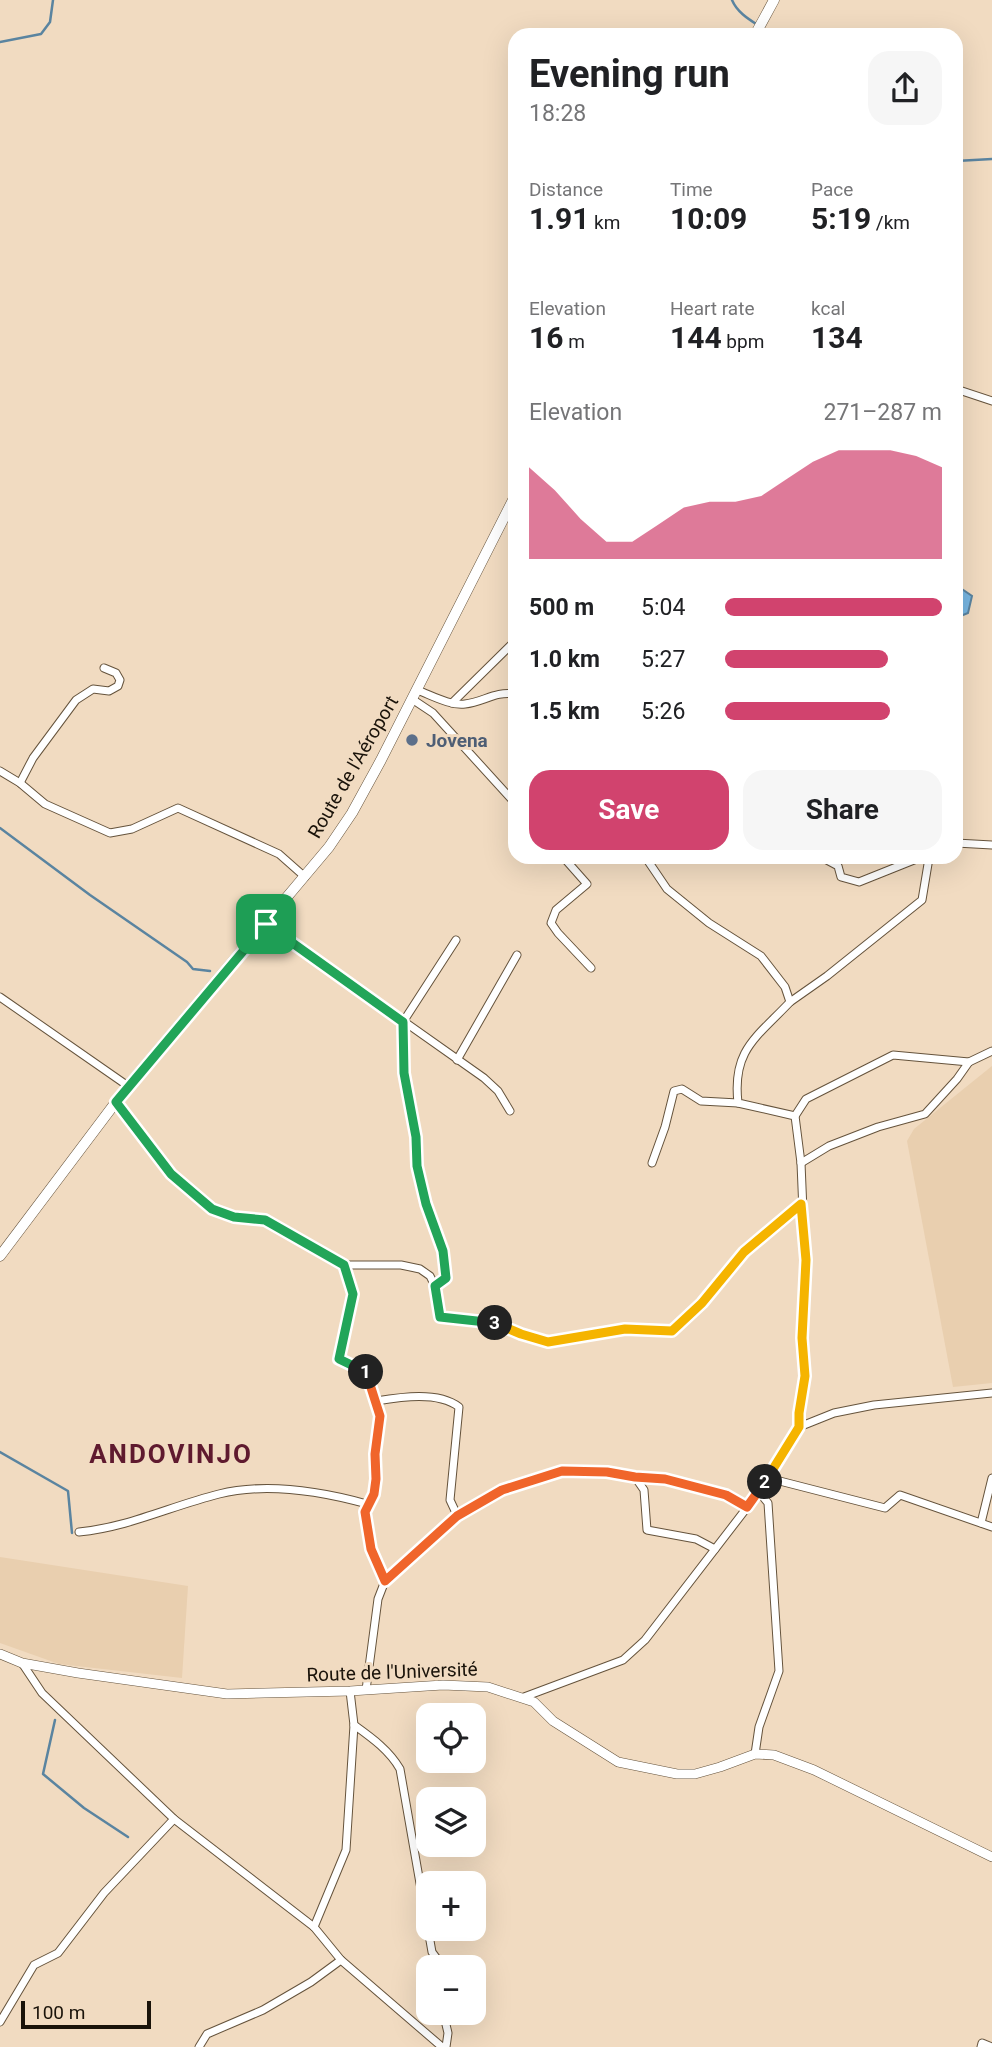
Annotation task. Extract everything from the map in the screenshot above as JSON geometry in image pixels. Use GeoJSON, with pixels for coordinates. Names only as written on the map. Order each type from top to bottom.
{"type":"FeatureCollection","features":[{"type":"Feature","properties":{"kind":"main road"},"geometry":{"type":"LineString","coordinates":[[758,28],[774,0]]}},
{"type":"Feature","properties":{"kind":"main road","name":"Route de l'Aéroport"},"geometry":{"type":"LineString","coordinates":[[0,1256],[128,1086],[329,847],[352,813],[508,510]]}},
{"type":"Feature","properties":{"kind":"street"},"geometry":{"type":"LineString","coordinates":[[963,391],[992,401]]}},
{"type":"Feature","properties":{"kind":"street"},"geometry":{"type":"LineString","coordinates":[[452,703],[508,648]]}},
{"type":"Feature","properties":{"kind":"street"},"geometry":{"type":"LineString","coordinates":[[20,783],[33,758],[76,700],[93,690],[109,691],[118,686],[120,680],[116,673],[104,668]]}},
{"type":"Feature","properties":{"kind":"street"},"geometry":{"type":"LineString","coordinates":[[414,695],[464,704],[503,692],[508,693]]}},
{"type":"Feature","properties":{"kind":"street"},"geometry":{"type":"LineString","coordinates":[[414,695],[508,795]]}},
{"type":"Feature","properties":{"kind":"street"},"geometry":{"type":"LineString","coordinates":[[0,771],[20,783],[45,804],[110,833],[132,829],[178,808],[279,854],[305,877]]}},
{"type":"Feature","properties":{"kind":"street"},"geometry":{"type":"LineString","coordinates":[[963,843],[992,845]]}},
{"type":"Feature","properties":{"kind":"street"},"geometry":{"type":"LineString","coordinates":[[569,864],[587,884],[556,911],[551,923],[591,968]]}},
{"type":"Feature","properties":{"kind":"street"},"geometry":{"type":"LineString","coordinates":[[650,864],[667,889],[709,923],[761,956],[785,987],[790,1002]]}},
{"type":"Feature","properties":{"kind":"street"},"geometry":{"type":"LineString","coordinates":[[834,864],[838,866],[841,877],[859,882],[904,864]]}},
{"type":"Feature","properties":{"kind":"street"},"geometry":{"type":"LineString","coordinates":[[738,1103],[736,1082],[742,1055],[790,1002],[922,901],[928,864]]}},
{"type":"Feature","properties":{"kind":"street"},"geometry":{"type":"LineString","coordinates":[[266,924],[484,1078],[498,1091],[510,1111]]}},
{"type":"Feature","properties":{"kind":"street"},"geometry":{"type":"LineString","coordinates":[[435,1286],[446,1278],[443,1251],[426,1204],[417,1166],[416,1137],[404,1073],[403,1022],[456,940]]}},
{"type":"Feature","properties":{"kind":"street"},"geometry":{"type":"LineString","coordinates":[[457,1060],[517,955]]}},
{"type":"Feature","properties":{"kind":"street"},"geometry":{"type":"LineString","coordinates":[[0,997],[128,1086]]}},
{"type":"Feature","properties":{"kind":"street"},"geometry":{"type":"LineString","coordinates":[[801,1163],[829,1146],[878,1127],[925,1114],[969,1062],[992,1051]]}},
{"type":"Feature","properties":{"kind":"street"},"geometry":{"type":"LineString","coordinates":[[524,1697],[623,1660],[645,1640],[759,1492],[799,1427],[805,1376],[802,1338],[806,1260],[801,1204],[801,1163],[795,1116],[806,1099],[893,1055],[969,1062]]}},
{"type":"Feature","properties":{"kind":"street"},"geometry":{"type":"LineString","coordinates":[[652,1163],[674,1091],[682,1089],[701,1101],[738,1103],[795,1116]]}},
{"type":"Feature","properties":{"kind":"street"},"geometry":{"type":"LineString","coordinates":[[116,1102],[171,1174],[212,1209],[234,1217],[265,1220],[344,1265],[401,1265],[420,1269],[430,1276],[435,1286],[440,1317],[494,1322],[548,1342],[625,1329],[672,1331],[702,1303],[744,1252],[801,1204]]}},
{"type":"Feature","properties":{"kind":"street"},"geometry":{"type":"LineString","coordinates":[[344,1265],[353,1294],[339,1359],[366,1371],[380,1416],[374,1494],[365,1512],[371,1549],[385,1581]]}},
{"type":"Feature","properties":{"kind":"street"},"geometry":{"type":"LineString","coordinates":[[799,1427],[834,1413],[874,1405],[992,1393]]}},
{"type":"Feature","properties":{"kind":"street"},"geometry":{"type":"LineString","coordinates":[[376,1401],[398,1397],[426,1397],[452,1402],[459,1407],[456,1464],[450,1500],[457,1516]]}},
{"type":"Feature","properties":{"kind":"street"},"geometry":{"type":"LineString","coordinates":[[366,1690],[378,1600],[385,1581],[457,1516],[502,1490],[562,1471],[607,1472],[695,1485],[726,1495],[747,1507]]}},
{"type":"Feature","properties":{"kind":"street"},"geometry":{"type":"LineString","coordinates":[[635,1477],[644,1490],[647,1530],[696,1539],[715,1549]]}},
{"type":"Feature","properties":{"kind":"street"},"geometry":{"type":"LineString","coordinates":[[768,1478],[885,1508],[900,1495],[992,1527]]}},
{"type":"Feature","properties":{"kind":"street"},"geometry":{"type":"LineString","coordinates":[[981,1523],[992,1478]]}},
{"type":"Feature","properties":{"kind":"street"},"geometry":{"type":"LineString","coordinates":[[79,1532],[135,1522],[219,1494],[248,1490],[283,1488],[367,1504]]}},
{"type":"Feature","properties":{"kind":"street"},"geometry":{"type":"LineString","coordinates":[[759,1492],[768,1503],[779,1671],[760,1727],[755,1754],[774,1755],[814,1770],[991,1852]]}},
{"type":"Feature","properties":{"kind":"street","name":"Route de l'Université"},"geometry":{"type":"LineString","coordinates":[[0,1654],[22,1663],[227,1694],[350,1691],[443,1685],[488,1687],[534,1702],[553,1721],[618,1762],[677,1774],[695,1774],[720,1768],[755,1754]]}},
{"type":"Feature","properties":{"kind":"street"},"geometry":{"type":"LineString","coordinates":[[22,1663],[43,1693],[174,1818],[314,1927],[341,1960],[444,2047],[448,2033],[446,2025]]}},
{"type":"Feature","properties":{"kind":"street"},"geometry":{"type":"LineString","coordinates":[[314,1927],[346,1850],[354,1725],[350,1691]]}},
{"type":"Feature","properties":{"kind":"street"},"geometry":{"type":"LineString","coordinates":[[354,1725],[383,1746],[400,1769],[434,1955]]}},
{"type":"Feature","properties":{"kind":"street"},"geometry":{"type":"LineString","coordinates":[[0,2022],[34,1965],[58,1953],[104,1893],[174,1818]]}},
{"type":"Feature","properties":{"kind":"street"},"geometry":{"type":"LineString","coordinates":[[199,2047],[207,2034],[263,2010],[311,1983],[341,1960]]}},
{"type":"Feature","properties":{"kind":"street"},"geometry":{"type":"LineString","coordinates":[[981,2047],[982,2043],[992,2047]]}},
{"type":"Feature","properties":{"kind":"shaded area"},"geometry":{"type":"Polygon","coordinates":[[[992,1066],[992,1383],[953,1387],[907,1141],[914,1129],[992,1066]]]}},
{"type":"Feature","properties":{"kind":"shaded area"},"geometry":{"type":"Polygon","coordinates":[[[0,1557],[188,1586],[182,1678],[59,1664],[0,1643],[0,1557]]]}},
{"type":"Feature","properties":{"kind":"water"},"geometry":{"type":"Polygon","coordinates":[[[963,590],[972,596],[968,613],[963,615],[963,590]]]}},
{"type":"Feature","properties":{"kind":"waterway"},"geometry":{"type":"LineString","coordinates":[[0,42],[41,34],[50,22],[53,0]]}},
{"type":"Feature","properties":{"kind":"waterway"},"geometry":{"type":"LineString","coordinates":[[732,0],[744,16],[762,28]]}},
{"type":"Feature","properties":{"kind":"waterway"},"geometry":{"type":"LineString","coordinates":[[963,161],[992,159]]}},
{"type":"Feature","properties":{"kind":"waterway"},"geometry":{"type":"LineString","coordinates":[[0,828],[187,962],[193,969],[210,971]]}},
{"type":"Feature","properties":{"kind":"waterway"},"geometry":{"type":"LineString","coordinates":[[0,1452],[68,1491],[72,1533]]}},
{"type":"Feature","properties":{"kind":"waterway"},"geometry":{"type":"LineString","coordinates":[[55,1720],[43,1774],[84,1808],[128,1837]]}},
{"type":"Feature","properties":{"kind":"place","name":"Jovena"},"geometry":{"type":"Point","coordinates":[412,740]}},
{"type":"Feature","properties":{"kind":"district","name":"ANDOVINJO"},"geometry":{"type":"Point","coordinates":[171,1454]}},
{"type":"Feature","properties":{"kind":"route"},"geometry":{"type":"LineString","coordinates":[[266,924],[403,1022],[404,1073],[416,1137],[417,1166],[426,1204],[443,1251],[446,1278],[435,1286],[440,1317],[494,1322],[548,1342],[625,1329],[672,1331],[702,1303],[744,1252],[801,1204],[806,1260],[802,1338],[805,1376],[799,1427],[747,1507],[726,1495],[665,1479],[607,1472],[562,1471],[502,1490],[476,1504],[457,1516],[385,1581],[371,1549],[365,1512],[374,1494],[380,1416],[366,1371],[339,1359],[353,1294],[344,1265],[265,1220],[253,1221],[212,1209],[171,1174],[116,1102],[266,924]]}}]}
